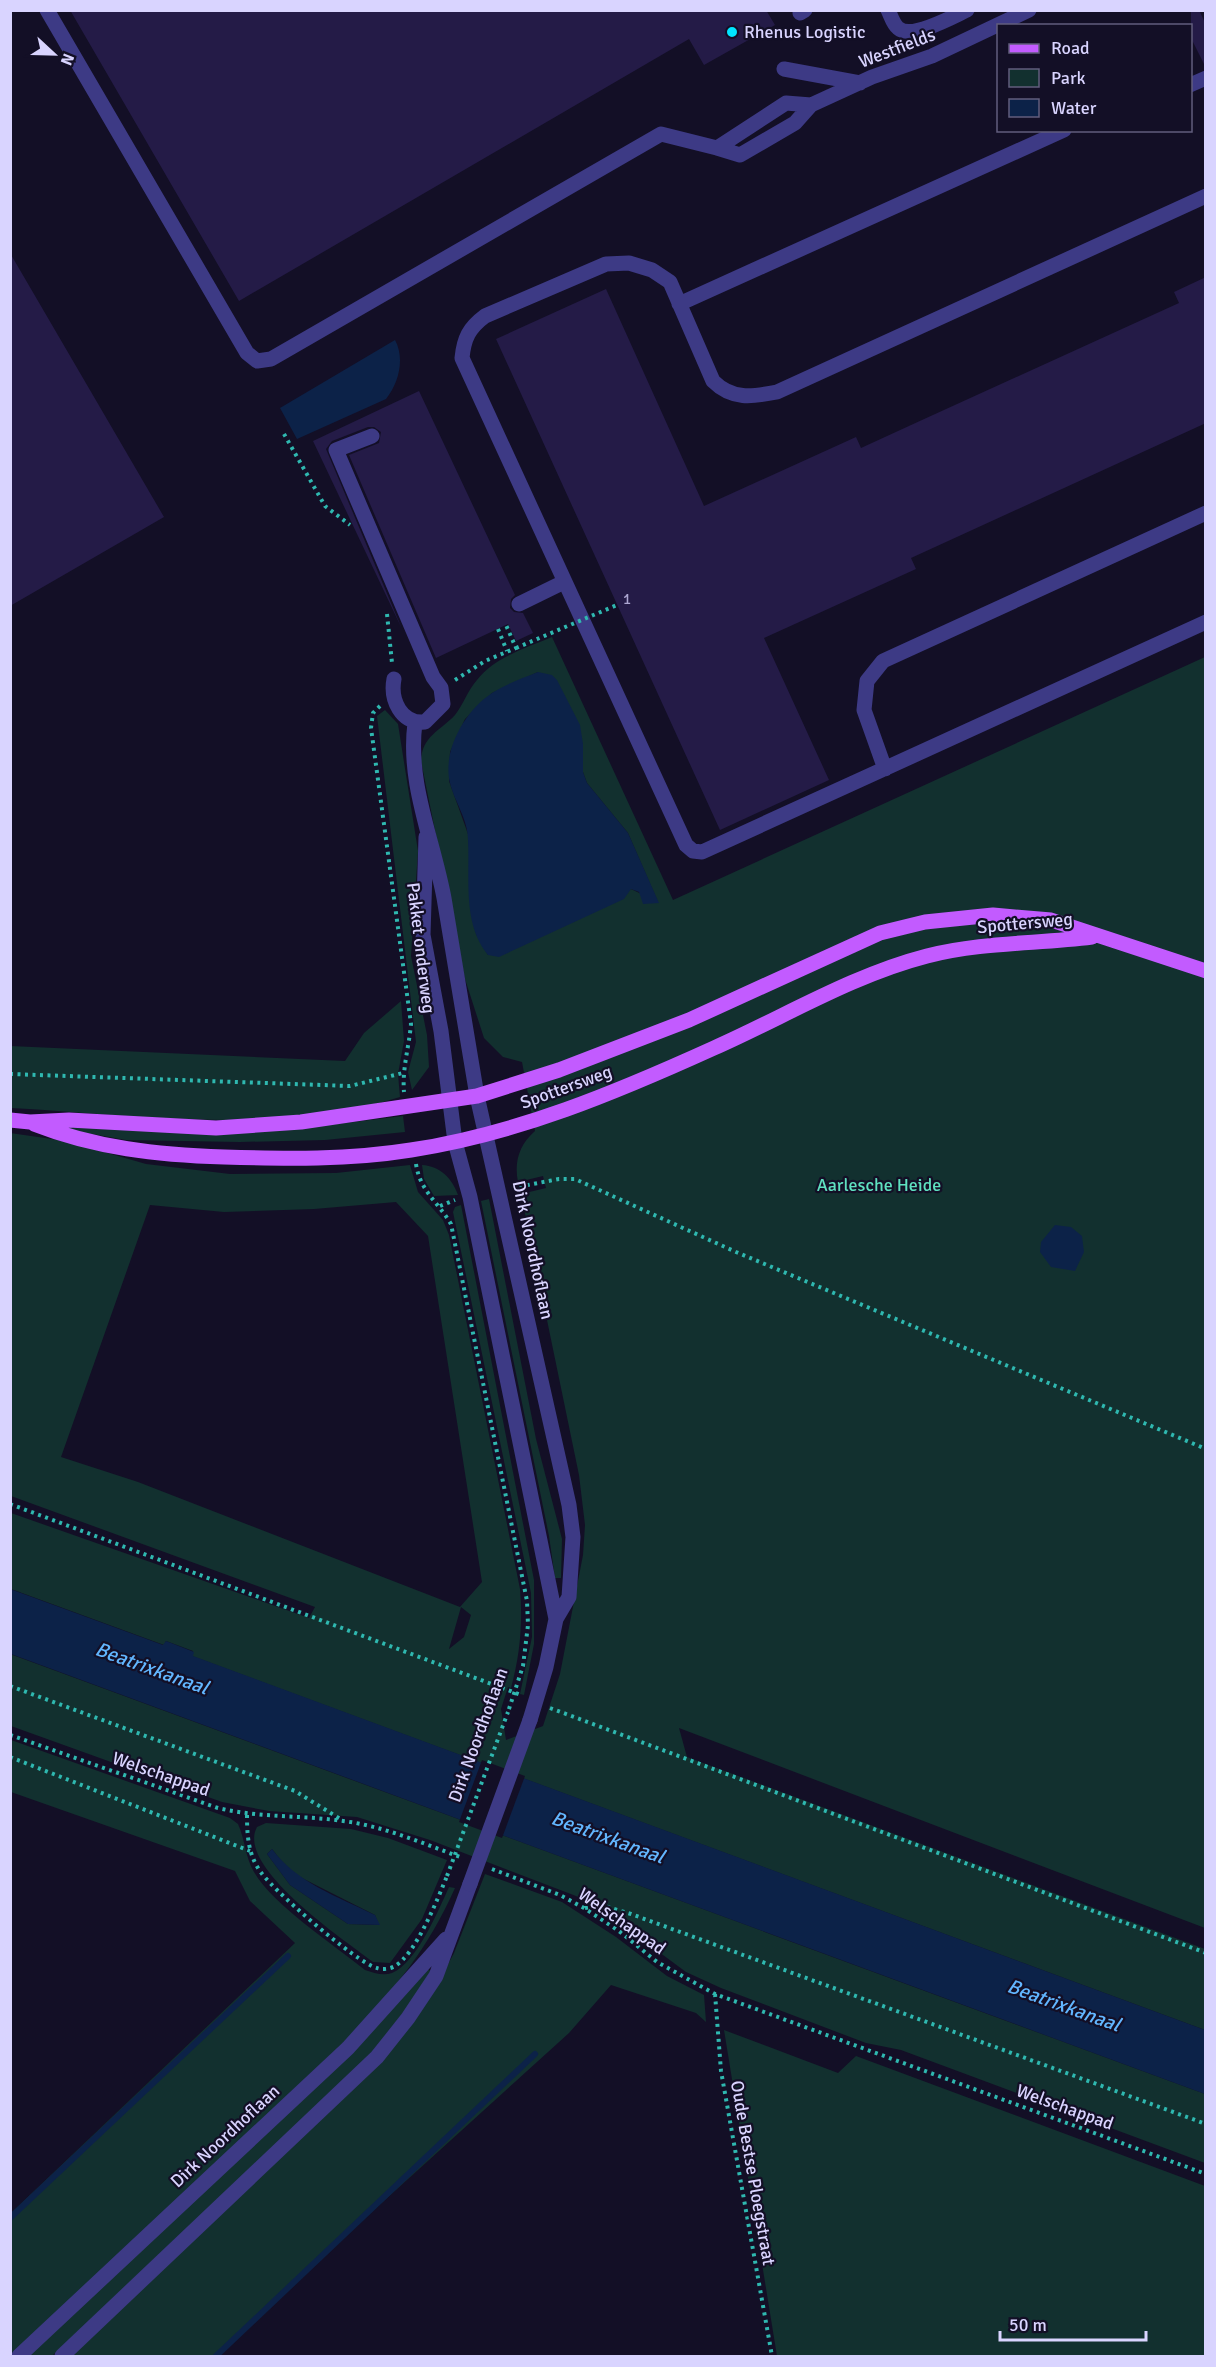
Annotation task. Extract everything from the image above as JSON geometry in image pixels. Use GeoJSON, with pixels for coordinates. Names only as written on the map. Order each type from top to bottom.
{"type":"FeatureCollection","features":[{"type":"Feature","properties":{"kind":"main road","name":"Spottersweg"},"geometry":{"type":"LineString","coordinates":[[10,1120],[30,1122],[69,1119],[216,1128],[301,1122],[450,1102],[477,1096],[559,1070],[689,1020],[880,933],[925,922],[993,915],[1051,920],[1206,971]]}},
{"type":"Feature","properties":{"kind":"main road","name":"Spottersweg"},"geometry":{"type":"LineString","coordinates":[[30,1122],[64,1136],[127,1150],[167,1155],[295,1160],[414,1150],[486,1135],[577,1106],[714,1048],[859,981],[926,956],[984,945],[1046,943],[1095,936]]}},
{"type":"Feature","properties":{"kind":"street"},"geometry":{"type":"LineString","coordinates":[[47,10],[247,353],[257,361],[271,359],[661,134],[740,155],[795,123],[811,105]]}},
{"type":"Feature","properties":{"kind":"street"},"geometry":{"type":"LineString","coordinates":[[888,10],[897,27],[905,32],[918,31],[967,10]]}},
{"type":"Feature","properties":{"kind":"street","name":"Westfields"},"geometry":{"type":"LineString","coordinates":[[999,24],[1029,10]]}},
{"type":"Feature","properties":{"kind":"street","name":"Westfields"},"geometry":{"type":"LineString","coordinates":[[811,105],[860,83],[932,56],[997,25]]}},
{"type":"Feature","properties":{"kind":"street"},"geometry":{"type":"LineString","coordinates":[[784,69],[860,83]]}},
{"type":"Feature","properties":{"kind":"street"},"geometry":{"type":"LineString","coordinates":[[1192,85],[1206,78]]}},
{"type":"Feature","properties":{"kind":"street"},"geometry":{"type":"LineString","coordinates":[[717,148],[786,104],[811,105]]}},
{"type":"Feature","properties":{"kind":"street"},"geometry":{"type":"LineString","coordinates":[[679,304],[1060,132]]}},
{"type":"Feature","properties":{"kind":"street"},"geometry":{"type":"LineString","coordinates":[[1206,196],[777,392],[753,397],[724,393],[712,381],[670,282],[652,270],[629,263],[606,264],[485,316],[472,325],[464,340],[462,358],[686,845],[693,851],[702,852],[1206,622]]}},
{"type":"Feature","properties":{"kind":"street"},"geometry":{"type":"LineString","coordinates":[[372,436],[336,450],[433,677],[441,688],[443,704],[425,722],[416,723],[399,710],[393,685]]}},
{"type":"Feature","properties":{"kind":"street"},"geometry":{"type":"LineString","coordinates":[[885,769],[864,710],[867,681],[883,661],[1206,513]]}},
{"type":"Feature","properties":{"kind":"street"},"geometry":{"type":"LineString","coordinates":[[519,604],[564,582]]}},
{"type":"Feature","properties":{"kind":"street","name":"Pakket onderweg"},"geometry":{"type":"LineString","coordinates":[[416,723],[412,758],[426,829],[438,866],[447,909],[477,1096],[486,1135]]}},
{"type":"Feature","properties":{"kind":"street","name":"Pakket onderweg"},"geometry":{"type":"LineString","coordinates":[[426,829],[423,935],[441,1031],[455,1142]]}},
{"type":"Feature","properties":{"kind":"street","name":"Dirk Noordhoflaan"},"geometry":{"type":"LineString","coordinates":[[62,2356],[377,2057],[408,2018],[436,1976],[536,1703],[556,1619],[569,1597],[572,1526],[502,1199],[486,1135]]}},
{"type":"Feature","properties":{"kind":"street","name":"Dirk Noordhoflaan"},"geometry":{"type":"LineString","coordinates":[[455,1142],[470,1197],[556,1619]]}},
{"type":"Feature","properties":{"kind":"street","name":"Dirk Noordhoflaan"},"geometry":{"type":"LineString","coordinates":[[19,2356],[348,2048],[450,1934]]}},
{"type":"Feature","properties":{"kind":"path"},"geometry":{"type":"LineString","coordinates":[[284,434],[325,506],[352,527]]}},
{"type":"Feature","properties":{"kind":"path"},"geometry":{"type":"LineString","coordinates":[[441,688],[485,661],[617,605]]}},
{"type":"Feature","properties":{"kind":"path"},"geometry":{"type":"LineString","coordinates":[[386,606],[393,685]]}},
{"type":"Feature","properties":{"kind":"path"},"geometry":{"type":"LineString","coordinates":[[506,626],[516,648]]}},
{"type":"Feature","properties":{"kind":"path"},"geometry":{"type":"LineString","coordinates":[[498,629],[507,651]]}},
{"type":"Feature","properties":{"kind":"path","name":"Pakket onderweg"},"geometry":{"type":"LineString","coordinates":[[393,685],[373,713],[371,728],[411,1024],[408,1056],[403,1073],[405,1108]]}},
{"type":"Feature","properties":{"kind":"path"},"geometry":{"type":"LineString","coordinates":[[10,1074],[350,1086],[403,1073]]}},
{"type":"Feature","properties":{"kind":"path","name":"Dirk Noordhoflaan"},"geometry":{"type":"LineString","coordinates":[[247,1815],[250,1851],[267,1881],[357,1957],[377,1968],[395,1966],[404,1958],[427,1923],[447,1876],[523,1666],[528,1625],[527,1601],[451,1224],[440,1206],[430,1200],[421,1186],[414,1150]]}},
{"type":"Feature","properties":{"kind":"path"},"geometry":{"type":"LineString","coordinates":[[575,1179],[736,1252],[1206,1449]]}},
{"type":"Feature","properties":{"kind":"path"},"geometry":{"type":"LineString","coordinates":[[10,1504],[1206,1953]]}},
{"type":"Feature","properties":{"kind":"path"},"geometry":{"type":"LineString","coordinates":[[10,1686],[295,1791],[343,1821]]}},
{"type":"Feature","properties":{"kind":"path","name":"Welschappad"},"geometry":{"type":"LineString","coordinates":[[10,1735],[185,1798],[247,1815],[343,1821],[395,1834],[473,1862]]}},
{"type":"Feature","properties":{"kind":"path"},"geometry":{"type":"LineString","coordinates":[[10,1756],[250,1851]]}},
{"type":"Feature","properties":{"kind":"path","name":"Welschappad"},"geometry":{"type":"LineString","coordinates":[[484,1866],[560,1895],[584,1908],[619,1931],[657,1962],[715,1994],[1206,2174]]}},
{"type":"Feature","properties":{"kind":"path"},"geometry":{"type":"LineString","coordinates":[[584,1908],[601,1905],[630,1914],[1206,2124]]}},
{"type":"Feature","properties":{"kind":"path","name":"Oude Bestse Ploegstraat"},"geometry":{"type":"LineString","coordinates":[[715,1994],[721,2071],[772,2356]]}},
{"type":"Feature","properties":{"kind":"green space","name":"Aarlesche Heide"},"geometry":{"type":"Polygon","coordinates":[[[552,637],[673,900],[1205,657],[1205,1928],[679,1728],[687,1757],[1205,1949],[1205,2030],[192,1656],[193,1651],[166,1641],[164,1645],[11,1589],[11,1513],[309,1618],[315,1607],[11,1496],[10,1133],[66,1141],[146,1164],[230,1174],[336,1173],[410,1165],[418,1192],[443,1220],[449,1235],[520,1589],[519,1651],[511,1688],[508,1687],[501,1709],[506,1740],[543,1726],[560,1674],[583,1555],[585,1525],[579,1475],[521,1194],[546,1188],[543,1176],[518,1182],[519,1154],[525,1142],[535,1131],[522,1062],[503,1057],[484,1038],[465,979],[421,761],[428,740],[455,715],[484,672],[502,659],[552,637]],[[538,672],[492,693],[465,719],[450,752],[449,781],[468,834],[476,934],[488,955],[631,889],[658,902],[628,833],[587,783],[583,772],[583,744],[538,672]],[[396,1202],[314,1209],[224,1212],[150,1205],[61,1457],[138,1482],[460,1607],[482,1582],[428,1236],[396,1202]],[[461,1607],[449,1649],[464,1637],[471,1615],[461,1607]]]}},
{"type":"Feature","properties":{"kind":"green space"},"geometry":{"type":"Polygon","coordinates":[[[385,710],[398,724],[418,851],[411,956],[427,1035],[429,1067],[412,1090],[408,1072],[416,1042],[377,716],[385,710]]]}},
{"type":"Feature","properties":{"kind":"green space"},"geometry":{"type":"Polygon","coordinates":[[[401,1001],[404,1041],[398,1074],[400,1097],[353,1109],[305,1116],[256,1119],[158,1118],[11,1108],[10,1046],[345,1061],[364,1033],[401,1001]]]}},
{"type":"Feature","properties":{"kind":"green space"},"geometry":{"type":"Polygon","coordinates":[[[403,1116],[405,1132],[325,1140],[240,1142],[126,1140],[69,1130],[70,1124],[304,1128],[403,1116]]]}},
{"type":"Feature","properties":{"kind":"green space"},"geometry":{"type":"Polygon","coordinates":[[[422,1165],[440,1170],[452,1183],[458,1195],[434,1196],[424,1179],[422,1165]]]}},
{"type":"Feature","properties":{"kind":"green space"},"geometry":{"type":"Polygon","coordinates":[[[489,1199],[536,1439],[562,1539],[561,1578],[555,1578],[549,1536],[481,1201],[489,1199]]]}},
{"type":"Feature","properties":{"kind":"green space"},"geometry":{"type":"Polygon","coordinates":[[[461,1205],[534,1580],[534,1644],[524,1695],[520,1694],[532,1637],[531,1593],[453,1212],[455,1207],[461,1205]]]}},
{"type":"Feature","properties":{"kind":"green space"},"geometry":{"type":"Polygon","coordinates":[[[10,1654],[1205,2094],[1205,2163],[901,2050],[866,2043],[721,1988],[686,1972],[617,1921],[576,1896],[430,1840],[357,1817],[269,1811],[222,1802],[11,1726],[10,1654]]]}},
{"type":"Feature","properties":{"kind":"green space"},"geometry":{"type":"Polygon","coordinates":[[[11,1740],[230,1818],[238,1824],[251,1866],[263,1885],[289,1911],[365,1970],[385,1974],[401,1968],[426,1935],[449,1887],[455,1888],[432,1932],[407,1971],[344,2042],[11,2355],[11,2213],[295,1943],[250,1901],[235,1871],[11,1792],[11,1740]]]}},
{"type":"Feature","properties":{"kind":"green space"},"geometry":{"type":"Polygon","coordinates":[[[266,1823],[351,1829],[388,1838],[447,1860],[422,1919],[390,1963],[373,1962],[319,1921],[277,1882],[262,1862],[255,1843],[257,1827],[266,1823]],[[272,1849],[267,1854],[290,1885],[348,1924],[379,1925],[375,1915],[298,1876],[272,1849]]]}},
{"type":"Feature","properties":{"kind":"green space"},"geometry":{"type":"Polygon","coordinates":[[[485,1874],[562,1902],[616,1937],[667,1976],[704,1995],[706,2022],[696,2013],[611,1985],[569,2033],[216,2356],[68,2356],[360,2081],[439,1981],[454,1953],[485,1874]]]}},
{"type":"Feature","properties":{"kind":"green space"},"geometry":{"type":"Polygon","coordinates":[[[425,1968],[431,1971],[406,2009],[369,2056],[52,2356],[27,2356],[425,1968]]]}},
{"type":"Feature","properties":{"kind":"green space"},"geometry":{"type":"Polygon","coordinates":[[[724,2030],[838,2073],[856,2056],[1205,2186],[1205,2356],[777,2356],[724,2030]]]}},
{"type":"Feature","properties":{"kind":"water"},"geometry":{"type":"Polygon","coordinates":[[[395,340],[400,355],[399,370],[391,393],[386,399],[297,439],[280,408],[395,340]]]}},
{"type":"Feature","properties":{"kind":"water"},"geometry":{"type":"Polygon","coordinates":[[[538,672],[552,675],[557,680],[580,725],[583,772],[587,783],[628,833],[659,903],[643,904],[639,892],[631,889],[624,899],[499,957],[488,955],[474,929],[469,900],[467,832],[450,783],[449,758],[458,732],[482,701],[503,687],[538,672]]]}},
{"type":"Feature","properties":{"kind":"water"},"geometry":{"type":"Polygon","coordinates":[[[1055,1225],[1071,1227],[1082,1236],[1084,1252],[1075,1271],[1051,1267],[1040,1252],[1041,1242],[1055,1225]]]}},
{"type":"Feature","properties":{"kind":"water","name":"Beatrixkanaal"},"geometry":{"type":"Polygon","coordinates":[[[10,1589],[163,1645],[166,1641],[194,1652],[193,1656],[1205,2030],[1205,2094],[11,1654],[10,1589]]]}},
{"type":"Feature","properties":{"kind":"water"},"geometry":{"type":"Polygon","coordinates":[[[272,1849],[282,1861],[305,1880],[375,1915],[380,1925],[348,1924],[290,1885],[267,1854],[272,1849]]]}},
{"type":"Feature","properties":{"kind":"pier"},"geometry":{"type":"Polygon","coordinates":[[[482,1760],[525,1776],[502,1838],[459,1822],[482,1760]]]}},
{"type":"Feature","properties":{"kind":"building"},"geometry":{"type":"Polygon","coordinates":[[[70,10],[766,10],[775,25],[704,65],[689,39],[239,301],[70,10]]]}},
{"type":"Feature","properties":{"kind":"building"},"geometry":{"type":"Polygon","coordinates":[[[1191,10],[1199,10],[1206,25],[1206,68],[1192,40],[1191,10]]]}},
{"type":"Feature","properties":{"kind":"building"},"geometry":{"type":"Polygon","coordinates":[[[10,253],[164,517],[10,606],[10,253]]]}},
{"type":"Feature","properties":{"kind":"building"},"geometry":{"type":"Polygon","coordinates":[[[1206,277],[1206,423],[911,558],[916,569],[764,638],[829,780],[720,830],[496,339],[606,289],[704,506],[856,437],[861,448],[1179,303],[1174,292],[1206,277]]]}},
{"type":"Feature","properties":{"kind":"building"},"geometry":{"type":"Polygon","coordinates":[[[419,391],[515,595],[511,599],[510,608],[514,612],[523,613],[533,633],[516,641],[508,624],[436,658],[349,455],[379,443],[381,432],[374,427],[368,427],[332,441],[326,449],[402,629],[313,441],[419,391]]]}},
{"type":"Feature","properties":{"kind":"waterway"},"geometry":{"type":"LineString","coordinates":[[10,2218],[288,1956]]}},
{"type":"Feature","properties":{"kind":"waterway"},"geometry":{"type":"LineString","coordinates":[[216,2356],[535,2054]]}},
{"type":"Feature","properties":{"kind":"place","name":"Rhenus Logistic"},"geometry":{"type":"Point","coordinates":[732,32]}}]}
